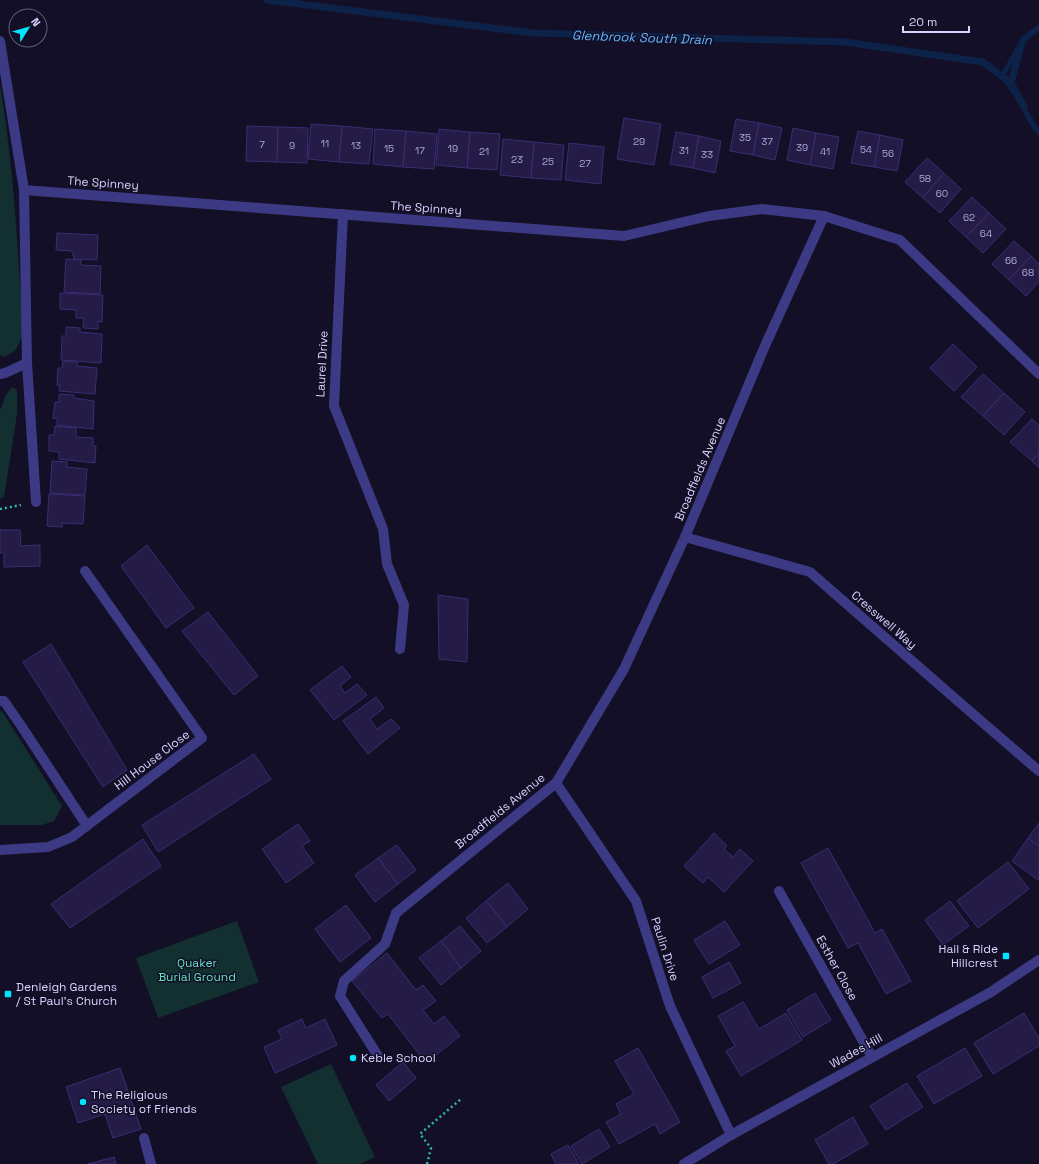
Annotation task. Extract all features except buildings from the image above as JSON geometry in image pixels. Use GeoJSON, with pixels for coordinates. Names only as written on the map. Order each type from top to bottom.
{"type":"FeatureCollection","features":[{"type":"Feature","properties":{"kind":"street"},"geometry":{"type":"LineString","coordinates":[[0,40],[24,190],[27,363],[36,502]]}},
{"type":"Feature","properties":{"kind":"street","name":"The Spinney"},"geometry":{"type":"LineString","coordinates":[[24,190],[624,236],[709,216],[762,209],[824,216]]}},
{"type":"Feature","properties":{"kind":"street","name":"Laurel Drive"},"geometry":{"type":"LineString","coordinates":[[343,214],[334,406],[383,529],[387,564],[404,605],[400,649]]}},
{"type":"Feature","properties":{"kind":"street"},"geometry":{"type":"LineString","coordinates":[[824,216],[900,240],[1039,374]]}},
{"type":"Feature","properties":{"kind":"street","name":"Broadfields Avenue"},"geometry":{"type":"LineString","coordinates":[[378,1056],[340,996],[344,981],[385,944],[396,914],[556,783],[624,669],[685,537],[764,348],[824,216]]}},
{"type":"Feature","properties":{"kind":"street"},"geometry":{"type":"LineString","coordinates":[[0,374],[27,363]]}},
{"type":"Feature","properties":{"kind":"street","name":"Cresswell Way"},"geometry":{"type":"LineString","coordinates":[[685,537],[810,572],[1039,771]]}},
{"type":"Feature","properties":{"kind":"street","name":"Hill House Close"},"geometry":{"type":"LineString","coordinates":[[0,850],[48,847],[72,837],[202,738],[85,571]]}},
{"type":"Feature","properties":{"kind":"street"},"geometry":{"type":"LineString","coordinates":[[0,701],[4,701],[87,826]]}},
{"type":"Feature","properties":{"kind":"street","name":"Paulin Drive"},"geometry":{"type":"LineString","coordinates":[[556,783],[636,901],[670,1006],[731,1135]]}},
{"type":"Feature","properties":{"kind":"street","name":"Esther Close"},"geometry":{"type":"LineString","coordinates":[[779,891],[872,1058]]}},
{"type":"Feature","properties":{"kind":"street","name":"Wades Hill"},"geometry":{"type":"LineString","coordinates":[[684,1164],[731,1135],[991,992],[1039,960]]}},
{"type":"Feature","properties":{"kind":"street"},"geometry":{"type":"LineString","coordinates":[[144,1138],[151,1164]]}},
{"type":"Feature","properties":{"kind":"path"},"geometry":{"type":"LineString","coordinates":[[0,509],[36,502]]}},
{"type":"Feature","properties":{"kind":"path"},"geometry":{"type":"LineString","coordinates":[[427,1164],[431,1148],[420,1134],[461,1099]]}},
{"type":"Feature","properties":{"kind":"green space"},"geometry":{"type":"Polygon","coordinates":[[[0,85],[12,178],[23,335],[13,352],[2,357],[0,354],[0,85]]]}},
{"type":"Feature","properties":{"kind":"green space"},"geometry":{"type":"Polygon","coordinates":[[[12,387],[17,390],[17,414],[4,497],[0,499],[0,410],[6,395],[12,387]]]}},
{"type":"Feature","properties":{"kind":"green space"},"geometry":{"type":"Polygon","coordinates":[[[0,711],[2,711],[62,806],[54,821],[42,825],[0,825],[0,711]]]}},
{"type":"Feature","properties":{"kind":"green space","name":"Quaker Burial Ground"},"geometry":{"type":"Polygon","coordinates":[[[237,921],[259,982],[158,1018],[136,958],[237,921]]]}},
{"type":"Feature","properties":{"kind":"green space"},"geometry":{"type":"Polygon","coordinates":[[[331,1064],[375,1157],[360,1164],[318,1164],[281,1087],[331,1064]]]}},
{"type":"Feature","properties":{"kind":"water"},"geometry":{"type":"Polygon","coordinates":[[[1039,24],[1039,31],[1028,40],[1005,75],[1039,128],[1039,136],[1011,92],[999,77],[1022,36],[1039,24]]]}},
{"type":"Feature","properties":{"kind":"waterway","name":"Glenbrook South Drain"},"geometry":{"type":"LineString","coordinates":[[267,0],[533,33],[845,42],[983,62],[1011,83],[1024,106]]}},
{"type":"Feature","properties":{"kind":"waterway"},"geometry":{"type":"LineString","coordinates":[[1011,83],[1021,46]]}},
{"type":"Feature","properties":{"kind":"place","name":"Hail & Ride Hillcrest"},"geometry":{"type":"Point","coordinates":[1006,956]}},
{"type":"Feature","properties":{"kind":"place","name":"Denleigh Gardens / St Paul's Church"},"geometry":{"type":"Point","coordinates":[8,994]}},
{"type":"Feature","properties":{"kind":"place","name":"Keble School"},"geometry":{"type":"Point","coordinates":[353,1058]}},
{"type":"Feature","properties":{"kind":"place","name":"The Religious Society of Friends"},"geometry":{"type":"Point","coordinates":[83,1102]}}]}
